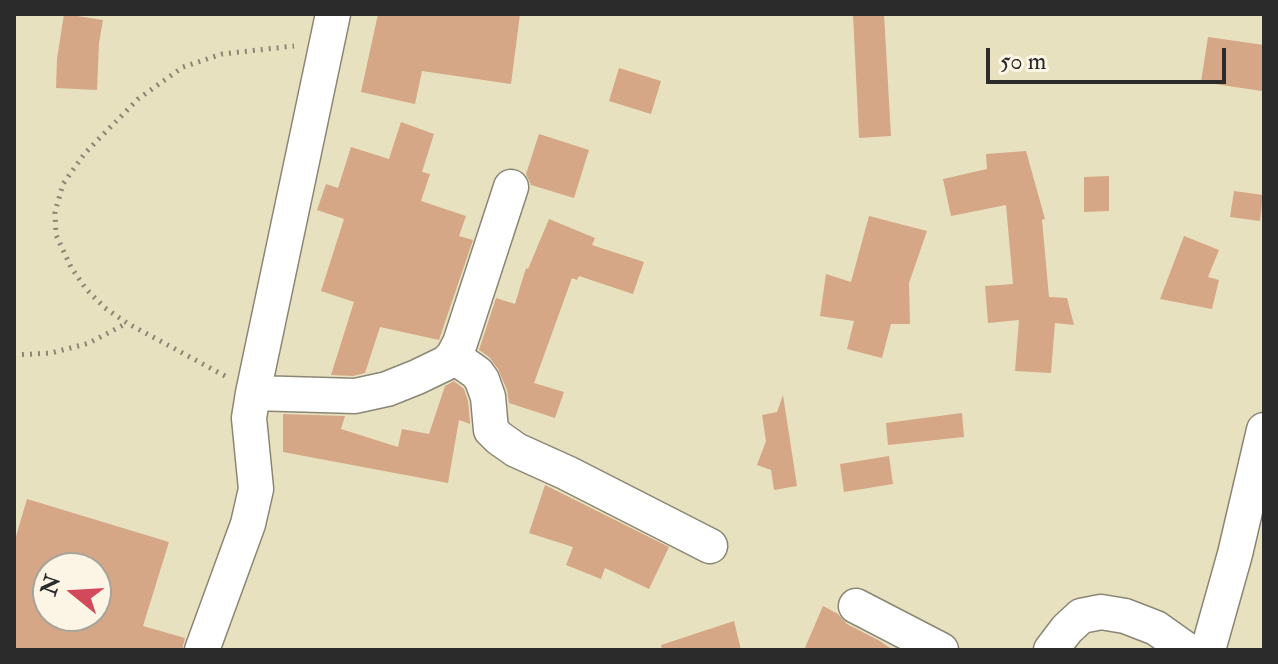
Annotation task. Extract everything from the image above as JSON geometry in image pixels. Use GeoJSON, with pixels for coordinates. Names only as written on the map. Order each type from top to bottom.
{"type":"FeatureCollection","features":[{"type":"Feature","properties":{"kind":"street"},"geometry":{"type":"LineString","coordinates":[[202,650],[248,524],[256,489],[249,418],[253,393],[330,28]]}},
{"type":"Feature","properties":{"kind":"street"},"geometry":{"type":"LineString","coordinates":[[253,393],[355,396],[387,389],[446,363],[460,343],[511,187]]}},
{"type":"Feature","properties":{"kind":"street"},"geometry":{"type":"LineString","coordinates":[[453,356],[482,380],[488,397],[491,430],[499,438],[516,450],[710,546]]}},
{"type":"Feature","properties":{"kind":"street"},"geometry":{"type":"LineString","coordinates":[[1208,650],[1249,560],[1264,430]]}},
{"type":"Feature","properties":{"kind":"street"},"geometry":{"type":"LineString","coordinates":[[856,606],[941,650]]}},
{"type":"Feature","properties":{"kind":"street"},"geometry":{"type":"LineString","coordinates":[[1051,650],[1081,616],[1101,612],[1125,616],[1156,628],[1187,650]]}},
{"type":"Feature","properties":{"kind":"path"},"geometry":{"type":"LineString","coordinates":[[253,393],[105,308],[86,289],[71,267],[56,235],[55,212],[63,184],[85,153],[138,99],[183,67],[222,54],[330,28]]}},
{"type":"Feature","properties":{"kind":"path"},"geometry":{"type":"LineString","coordinates":[[14,355],[51,353],[89,343],[127,323]]}},
{"type":"Feature","properties":{"kind":"building"},"geometry":{"type":"Polygon","coordinates":[[[64,14],[103,20],[97,90],[56,88],[64,14]]]}},
{"type":"Feature","properties":{"kind":"building"},"geometry":{"type":"Polygon","coordinates":[[[378,14],[520,14],[511,84],[422,71],[415,104],[361,92],[378,14]]]}},
{"type":"Feature","properties":{"kind":"building"},"geometry":{"type":"Polygon","coordinates":[[[853,14],[884,14],[891,136],[859,138],[853,14]]]}},
{"type":"Feature","properties":{"kind":"building"},"geometry":{"type":"Polygon","coordinates":[[[1208,37],[1264,45],[1262,91],[1201,82],[1208,37]]]}},
{"type":"Feature","properties":{"kind":"building"},"geometry":{"type":"Polygon","coordinates":[[[619,68],[661,81],[651,114],[609,101],[619,68]]]}},
{"type":"Feature","properties":{"kind":"building"},"geometry":{"type":"Polygon","coordinates":[[[401,122],[434,134],[422,172],[430,174],[421,201],[466,216],[459,236],[473,240],[439,340],[380,327],[365,373],[331,375],[354,302],[321,291],[344,219],[317,210],[326,184],[338,188],[351,147],[389,159],[401,122]]]}},
{"type":"Feature","properties":{"kind":"building"},"geometry":{"type":"Polygon","coordinates":[[[539,134],[589,150],[574,198],[531,185],[526,174],[539,134]]]}},
{"type":"Feature","properties":{"kind":"building"},"geometry":{"type":"Polygon","coordinates":[[[1026,151],[1045,219],[1042,220],[1049,297],[1067,298],[1074,325],[1055,323],[1051,373],[1015,371],[1019,320],[988,323],[985,286],[1013,284],[1006,205],[951,216],[943,179],[987,169],[986,154],[1026,151]]]}},
{"type":"Feature","properties":{"kind":"building"},"geometry":{"type":"Polygon","coordinates":[[[1109,176],[1109,211],[1084,212],[1084,177],[1109,176]]]}},
{"type":"Feature","properties":{"kind":"building"},"geometry":{"type":"Polygon","coordinates":[[[1234,191],[1263,195],[1260,221],[1230,217],[1234,191]]]}},
{"type":"Feature","properties":{"kind":"building"},"geometry":{"type":"Polygon","coordinates":[[[869,216],[927,231],[909,283],[910,324],[891,324],[882,358],[847,349],[854,321],[820,316],[826,274],[851,282],[869,216]]]}},
{"type":"Feature","properties":{"kind":"building"},"geometry":{"type":"Polygon","coordinates":[[[549,219],[595,238],[592,245],[644,262],[633,294],[579,276],[577,280],[572,278],[534,383],[564,392],[555,418],[509,403],[498,369],[479,350],[496,298],[515,304],[526,268],[549,219]]]}},
{"type":"Feature","properties":{"kind":"building"},"geometry":{"type":"Polygon","coordinates":[[[1184,236],[1219,250],[1208,277],[1219,280],[1212,309],[1160,299],[1184,236]]]}},
{"type":"Feature","properties":{"kind":"building"},"geometry":{"type":"Polygon","coordinates":[[[454,381],[464,389],[470,424],[459,420],[448,483],[283,452],[283,414],[345,416],[341,429],[398,447],[402,429],[429,434],[445,386],[454,381]]]}},
{"type":"Feature","properties":{"kind":"building"},"geometry":{"type":"Polygon","coordinates":[[[783,395],[797,486],[774,490],[771,470],[757,465],[766,441],[762,415],[777,412],[783,395]]]}},
{"type":"Feature","properties":{"kind":"building"},"geometry":{"type":"Polygon","coordinates":[[[962,413],[964,437],[888,445],[886,423],[962,413]]]}},
{"type":"Feature","properties":{"kind":"building"},"geometry":{"type":"Polygon","coordinates":[[[889,456],[893,484],[844,492],[840,464],[889,456]]]}},
{"type":"Feature","properties":{"kind":"building"},"geometry":{"type":"Polygon","coordinates":[[[545,485],[669,547],[649,589],[605,568],[601,579],[566,565],[573,547],[529,533],[545,485]]]}},
{"type":"Feature","properties":{"kind":"building"},"geometry":{"type":"Polygon","coordinates":[[[27,499],[169,542],[143,626],[185,638],[182,650],[14,650],[14,543],[27,499]]]}},
{"type":"Feature","properties":{"kind":"building"},"geometry":{"type":"Polygon","coordinates":[[[823,606],[838,614],[847,624],[893,650],[804,650],[823,606]]]}},
{"type":"Feature","properties":{"kind":"building"},"geometry":{"type":"Polygon","coordinates":[[[734,621],[741,650],[662,650],[661,645],[734,621]]]}}]}
